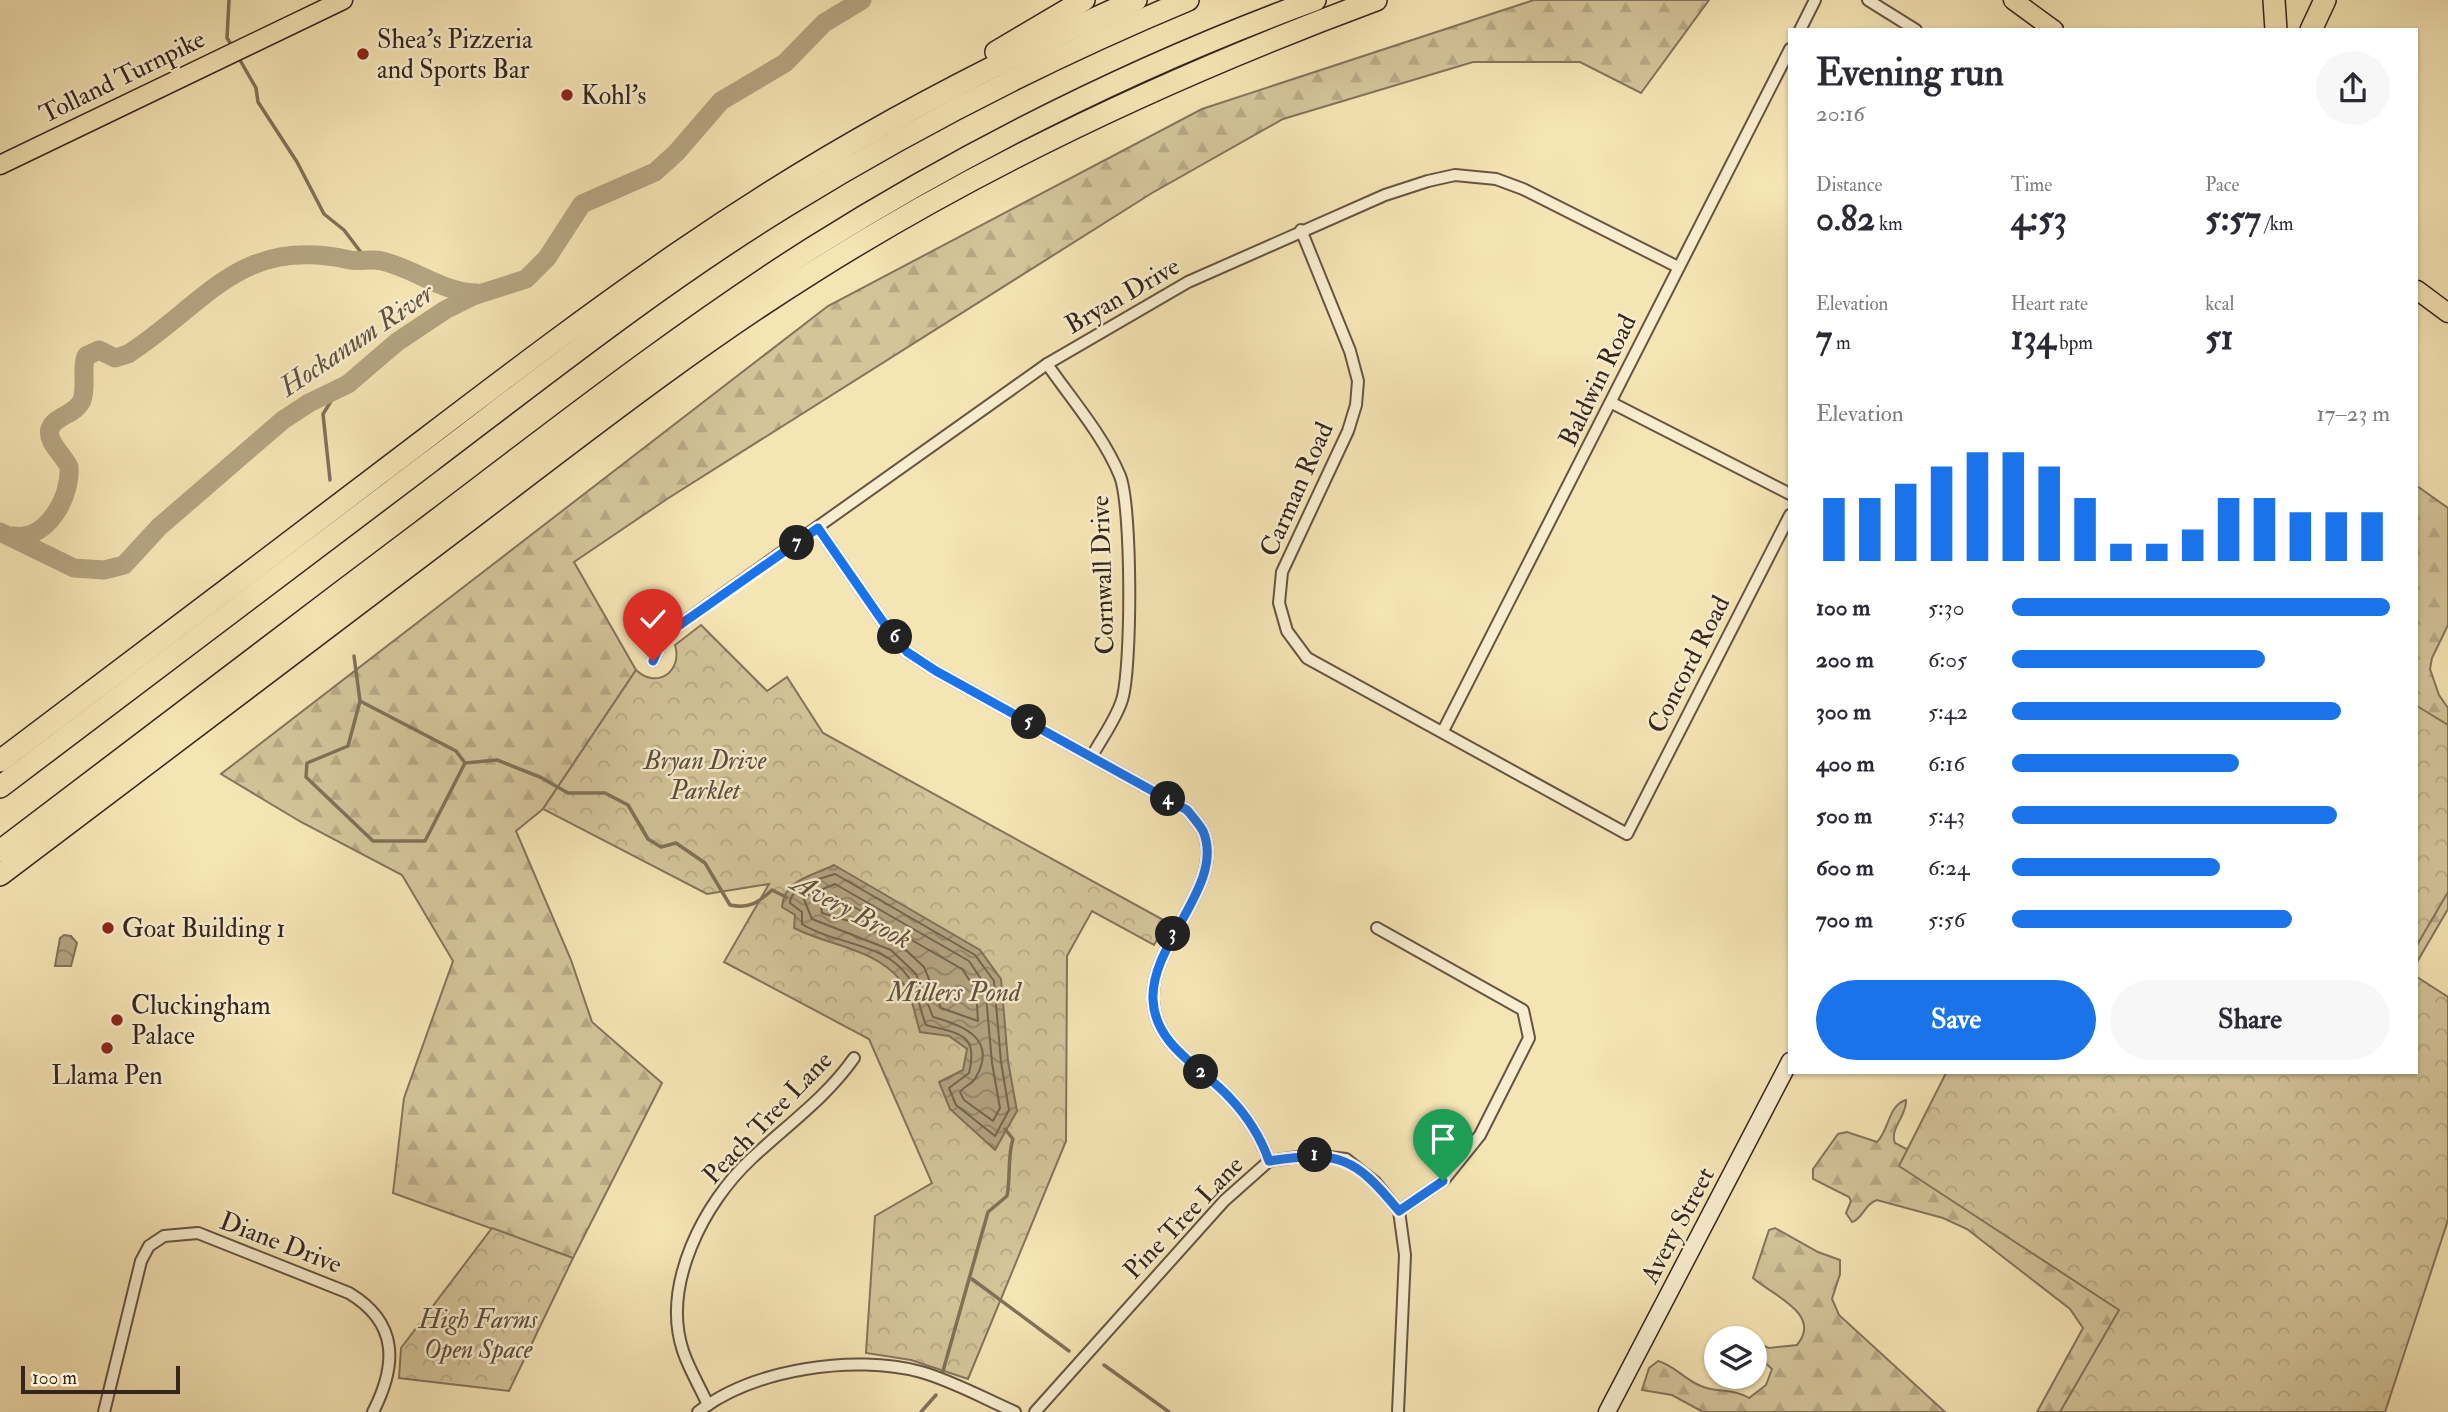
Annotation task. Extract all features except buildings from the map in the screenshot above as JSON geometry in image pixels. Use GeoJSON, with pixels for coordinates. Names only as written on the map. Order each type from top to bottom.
{"type":"FeatureCollection","features":[{"type":"Feature","properties":{"kind":"highway"},"geometry":{"type":"LineString","coordinates":[[0,761],[615,296],[745,208],[1084,0]]}},
{"type":"Feature","properties":{"kind":"highway"},"geometry":{"type":"LineString","coordinates":[[882,126],[1007,60],[1136,0]]}},
{"type":"Feature","properties":{"kind":"highway"},"geometry":{"type":"LineString","coordinates":[[0,788],[599,334],[713,253],[788,205],[949,112],[1068,53],[1188,0]]}},
{"type":"Feature","properties":{"kind":"highway"},"geometry":{"type":"LineString","coordinates":[[0,851],[647,360],[788,264],[902,195],[1028,127],[1179,55],[1315,0]]}},
{"type":"Feature","properties":{"kind":"highway"},"geometry":{"type":"LineString","coordinates":[[0,876],[641,390],[804,278],[957,187],[1088,119],[1204,67],[1376,0]]}},
{"type":"Feature","properties":{"kind":"highway"},"geometry":{"type":"LineString","coordinates":[[2274,0],[2276,28]]}},
{"type":"Feature","properties":{"kind":"highway"},"geometry":{"type":"LineString","coordinates":[[2312,28],[2325,0]]}},
{"type":"Feature","properties":{"kind":"main road","name":"Tolland Turnpike"},"geometry":{"type":"LineString","coordinates":[[0,165],[343,0]]}},
{"type":"Feature","properties":{"kind":"main road"},"geometry":{"type":"LineString","coordinates":[[2012,0],[2051,28]]}},
{"type":"Feature","properties":{"kind":"main road"},"geometry":{"type":"LineString","coordinates":[[2418,291],[2448,313]]}},
{"type":"Feature","properties":{"kind":"main road","name":"Avery Street"},"geometry":{"type":"LineString","coordinates":[[1607,1412],[1788,1064]]}},
{"type":"Feature","properties":{"kind":"street"},"geometry":{"type":"LineString","coordinates":[[1801,28],[1815,0]]}},
{"type":"Feature","properties":{"kind":"street"},"geometry":{"type":"LineString","coordinates":[[1868,0],[1913,28]]}},
{"type":"Feature","properties":{"kind":"street","name":"Baldwin Road"},"geometry":{"type":"LineString","coordinates":[[1443,731],[1788,52]]}},
{"type":"Feature","properties":{"kind":"street","name":"Bryan Drive"},"geometry":{"type":"LineString","coordinates":[[653,661],[664,636],[1047,364],[1188,282],[1385,195],[1455,175],[1496,179],[1523,189],[1678,267]]}},
{"type":"Feature","properties":{"kind":"street","name":"Carman Road"},"geometry":{"type":"LineString","coordinates":[[1301,230],[1350,351],[1358,381],[1356,405],[1348,430],[1282,572],[1279,603],[1287,631],[1307,658],[1627,834]]}},
{"type":"Feature","properties":{"kind":"street","name":"Cornwall Drive"},"geometry":{"type":"LineString","coordinates":[[1047,364],[1109,451],[1121,479],[1128,509],[1127,673],[1122,700],[1092,756]]}},
{"type":"Feature","properties":{"kind":"street"},"geometry":{"type":"LineString","coordinates":[[1612,402],[1788,493]]}},
{"type":"Feature","properties":{"kind":"street","name":"Concord Road"},"geometry":{"type":"LineString","coordinates":[[1627,834],[1788,519]]}},
{"type":"Feature","properties":{"kind":"street"},"geometry":{"type":"LineString","coordinates":[[818,528],[907,652],[936,671],[1187,810],[1203,831],[1208,854],[1202,882],[1168,942],[1156,974],[1153,1001],[1159,1024],[1173,1047],[1230,1098],[1262,1141],[1269,1161]]}},
{"type":"Feature","properties":{"kind":"street"},"geometry":{"type":"LineString","coordinates":[[1377,928],[1523,1010],[1529,1038],[1480,1135],[1443,1181],[1399,1211],[1405,1255],[1398,1412]]}},
{"type":"Feature","properties":{"kind":"street","name":"Peach Tree Lane"},"geometry":{"type":"LineString","coordinates":[[703,1408],[682,1350],[677,1310],[683,1270],[700,1229],[723,1192],[749,1161],[835,1085],[854,1058]]}},
{"type":"Feature","properties":{"kind":"street","name":"Pine Tree Lane"},"geometry":{"type":"LineString","coordinates":[[1035,1412],[1224,1201],[1269,1161],[1312,1155],[1346,1159],[1375,1182],[1399,1211]]}},
{"type":"Feature","properties":{"kind":"street","name":"Diane Drive"},"geometry":{"type":"LineString","coordinates":[[104,1412],[141,1261],[149,1246],[164,1236],[198,1233],[349,1293],[369,1305],[381,1321],[391,1364],[386,1386],[373,1412]]}},
{"type":"Feature","properties":{"kind":"street"},"geometry":{"type":"LineString","coordinates":[[703,1408],[754,1383],[817,1366],[864,1364],[921,1372],[1015,1412]]}},
{"type":"Feature","properties":{"kind":"green space"},"geometry":{"type":"Polygon","coordinates":[[[1534,0],[1709,0],[1641,93],[1580,62],[1473,62],[1283,119],[1152,193],[667,499],[574,562],[636,670],[543,809],[516,831],[571,960],[592,1022],[662,1083],[573,1258],[393,1193],[404,1098],[453,961],[402,875],[301,822],[221,774],[828,306],[1202,109],[1534,0]]]}},
{"type":"Feature","properties":{"kind":"green space"},"geometry":{"type":"Polygon","coordinates":[[[2418,487],[2448,508],[2448,625],[2432,658],[2430,669],[2439,695],[2448,708],[2448,741],[2418,721],[2418,487]]]}},
{"type":"Feature","properties":{"kind":"green space","name":"Bryan Drive Parklet"},"geometry":{"type":"Polygon","coordinates":[[[701,625],[767,691],[787,677],[823,733],[1167,922],[1154,945],[1092,911],[1067,956],[1066,1141],[968,1379],[911,1360],[866,1353],[875,1216],[932,1183],[869,1039],[724,962],[769,884],[707,894],[543,809],[636,670],[652,678],[666,675],[675,663],[675,645],[701,625]]]}},
{"type":"Feature","properties":{"kind":"green space"},"geometry":{"type":"Polygon","coordinates":[[[2418,707],[2448,725],[2448,892],[2418,943],[2418,707]]]}},
{"type":"Feature","properties":{"kind":"green space"},"geometry":{"type":"Polygon","coordinates":[[[2448,878],[2448,909],[2418,960],[2418,930],[2448,878]]]}},
{"type":"Feature","properties":{"kind":"green space"},"geometry":{"type":"Polygon","coordinates":[[[2418,978],[2448,997],[2448,1220],[2385,1412],[2060,1412],[2119,1310],[1899,1166],[1945,1074],[2418,1074],[2418,978]]]}},
{"type":"Feature","properties":{"kind":"green space"},"geometry":{"type":"Polygon","coordinates":[[[1906,1100],[1904,1112],[1894,1133],[1895,1143],[1906,1149],[1911,1147],[2155,1316],[2089,1412],[2037,1412],[2083,1328],[2070,1309],[1967,1229],[1943,1218],[1877,1200],[1852,1222],[1846,1213],[1851,1201],[1849,1197],[1813,1179],[1813,1169],[1838,1134],[1847,1132],[1877,1142],[1896,1107],[1906,1100]]]}},
{"type":"Feature","properties":{"kind":"green space","name":"High Farms Open Space"},"geometry":{"type":"Polygon","coordinates":[[[492,1228],[573,1258],[509,1391],[399,1378],[401,1348],[492,1228]]]}},
{"type":"Feature","properties":{"kind":"green space"},"geometry":{"type":"Polygon","coordinates":[[[1775,1228],[1818,1252],[1840,1260],[1840,1274],[1832,1299],[1839,1315],[1945,1412],[1703,1412],[1672,1395],[1642,1390],[1649,1368],[1658,1361],[1704,1389],[1736,1393],[1749,1398],[1761,1389],[1767,1389],[1772,1369],[1767,1365],[1767,1347],[1797,1345],[1803,1334],[1804,1324],[1792,1306],[1753,1278],[1769,1230],[1775,1228]]]}},
{"type":"Feature","properties":{"kind":"water","name":"Millers Pond"},"geometry":{"type":"Polygon","coordinates":[[[834,865],[980,950],[1001,979],[1008,1061],[1017,1111],[995,1150],[950,1109],[939,1082],[963,1070],[967,1049],[949,1036],[920,1032],[908,992],[890,970],[865,954],[794,928],[795,915],[782,907],[788,890],[794,884],[834,865]]]}},
{"type":"Feature","properties":{"kind":"water"},"geometry":{"type":"Polygon","coordinates":[[[64,935],[71,936],[77,943],[71,966],[55,966],[60,938],[64,935]]]}},
{"type":"Feature","properties":{"kind":"waterway"},"geometry":{"type":"LineString","coordinates":[[229,0],[227,38],[232,46]]}},
{"type":"Feature","properties":{"kind":"waterway","name":"Hockanum River"},"geometry":{"type":"LineString","coordinates":[[0,532],[74,568],[104,570],[124,565],[159,527],[283,420],[309,403],[348,384],[397,342],[445,310],[473,296],[526,279],[547,258],[582,204],[655,172],[676,153],[721,101],[785,63],[824,23],[862,0]]}},
{"type":"Feature","properties":{"kind":"waterway"},"geometry":{"type":"LineString","coordinates":[[237,55],[256,88],[258,102],[297,162],[324,214],[344,230],[366,259]]}},
{"type":"Feature","properties":{"kind":"waterway"},"geometry":{"type":"LineString","coordinates":[[13,536],[25,536],[46,524],[55,515],[66,491],[69,467],[49,434],[53,424],[75,409],[82,400],[86,356],[99,350],[115,358],[128,354],[204,295],[252,265],[280,257],[312,255],[378,260],[440,285],[477,293]]}},
{"type":"Feature","properties":{"kind":"waterway","name":"Avery Brook"},"geometry":{"type":"LineString","coordinates":[[330,480],[323,414],[338,390]]}},
{"type":"Feature","properties":{"kind":"waterway","name":"Avery Brook"},"geometry":{"type":"LineString","coordinates":[[354,656],[360,701],[348,746],[307,763],[306,777],[373,841],[425,841],[465,763],[497,760],[540,777],[568,793],[605,793],[628,805],[648,839],[661,847],[676,843],[705,863],[730,905],[753,904],[772,890],[786,897]]}},
{"type":"Feature","properties":{"kind":"waterway"},"geometry":{"type":"LineString","coordinates":[[360,701],[456,751],[465,763]]}},
{"type":"Feature","properties":{"kind":"waterway","name":"Avery Brook"},"geometry":{"type":"LineString","coordinates":[[943,1371],[988,1212],[1007,1196],[1013,1139],[1005,1129]]}},
{"type":"Feature","properties":{"kind":"waterway"},"geometry":{"type":"LineString","coordinates":[[972,1279],[1069,1351]]}},
{"type":"Feature","properties":{"kind":"waterway"},"geometry":{"type":"LineString","coordinates":[[1104,1365],[1169,1412]]}},
{"type":"Feature","properties":{"kind":"waterway","name":"Avery Brook"},"geometry":{"type":"LineString","coordinates":[[921,1412],[936,1395]]}},
{"type":"Feature","properties":{"kind":"place","name":"Shea's Pizzeria and Sports Bar"},"geometry":{"type":"Point","coordinates":[363,54]}},
{"type":"Feature","properties":{"kind":"place","name":"Kohl's"},"geometry":{"type":"Point","coordinates":[567,95]}},
{"type":"Feature","properties":{"kind":"place","name":"Goat Building 1"},"geometry":{"type":"Point","coordinates":[108,928]}},
{"type":"Feature","properties":{"kind":"place","name":"Cluckingham Palace"},"geometry":{"type":"Point","coordinates":[117,1020]}},
{"type":"Feature","properties":{"kind":"place","name":"Llama Pen"},"geometry":{"type":"Point","coordinates":[107,1048]}},
{"type":"Feature","properties":{"kind":"route"},"geometry":{"type":"LineString","coordinates":[[653,661],[664,636],[818,528],[907,652],[936,671],[1187,810],[1203,831],[1208,854],[1202,882],[1168,942],[1156,974],[1153,1001],[1159,1024],[1173,1047],[1230,1098],[1262,1141],[1269,1161],[1312,1155],[1346,1159],[1375,1182],[1399,1211],[1443,1181]]}}]}
